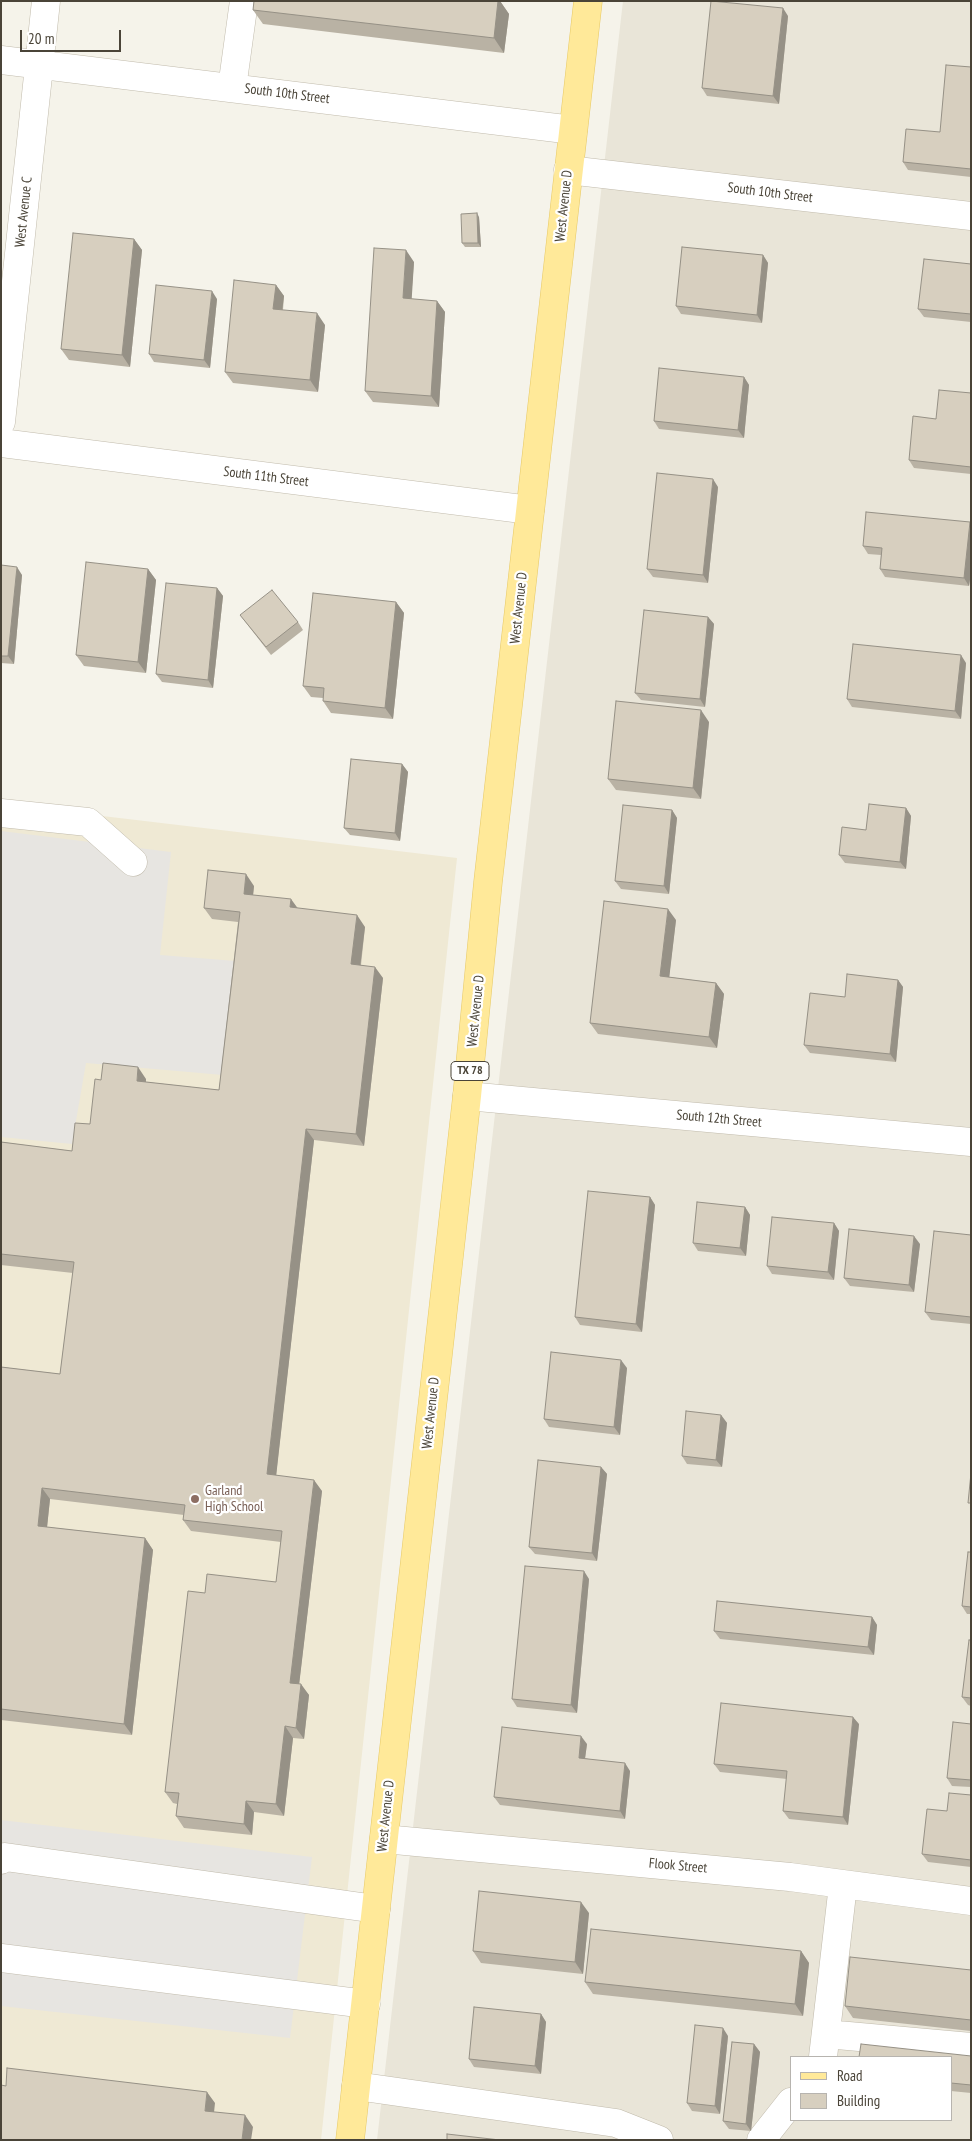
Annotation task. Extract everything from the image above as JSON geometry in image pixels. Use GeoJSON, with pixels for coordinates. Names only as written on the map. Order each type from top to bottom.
{"type":"FeatureCollection","features":[{"type":"Feature","properties":{"kind":"main road","name":"West Avenue D"},"geometry":{"type":"LineString","coordinates":[[350,2140],[467,1096],[487,892],[588,1]]}},
{"type":"Feature","properties":{"kind":"street","name":"West Avenue C"},"geometry":{"type":"LineString","coordinates":[[1,422],[46,1]]}},
{"type":"Feature","properties":{"kind":"street"},"geometry":{"type":"LineString","coordinates":[[232,88],[244,1]]}},
{"type":"Feature","properties":{"kind":"street","name":"South 10th Street"},"geometry":{"type":"LineString","coordinates":[[1,60],[572,130]]}},
{"type":"Feature","properties":{"kind":"street","name":"South 10th Street"},"geometry":{"type":"LineString","coordinates":[[568,170],[971,216]]}},
{"type":"Feature","properties":{"kind":"street","name":"South 11th Street"},"geometry":{"type":"LineString","coordinates":[[1,443],[530,510]]}},
{"type":"Feature","properties":{"kind":"street"},"geometry":{"type":"LineString","coordinates":[[1,813],[88,822],[133,862]]}},
{"type":"Feature","properties":{"kind":"street","name":"South 12th Street"},"geometry":{"type":"LineString","coordinates":[[467,1096],[971,1142]]}},
{"type":"Feature","properties":{"kind":"street","name":"Flook Street"},"geometry":{"type":"LineString","coordinates":[[384,1839],[780,1876],[971,1901]]}},
{"type":"Feature","properties":{"kind":"street"},"geometry":{"type":"LineString","coordinates":[[1,1860],[5,1857],[376,1909]]}},
{"type":"Feature","properties":{"kind":"street"},"geometry":{"type":"LineString","coordinates":[[843,1884],[825,2045],[971,2047]]}},
{"type":"Feature","properties":{"kind":"street"},"geometry":{"type":"LineString","coordinates":[[1,1958],[366,2004]]}},
{"type":"Feature","properties":{"kind":"street"},"geometry":{"type":"LineString","coordinates":[[356,2086],[616,2123],[659,2140]]}},
{"type":"Feature","properties":{"kind":"street"},"geometry":{"type":"LineString","coordinates":[[761,2140],[790,2103]]}},
{"type":"Feature","properties":{"kind":"shaded area"},"geometry":{"type":"Polygon","coordinates":[[[623,1],[971,1],[971,2140],[377,2140],[623,1]]]}},
{"type":"Feature","properties":{"kind":"shaded area","name":"Garland High School"},"geometry":{"type":"Polygon","coordinates":[[[1,804],[457,858],[321,2140],[1,2140],[1,804]]]}},
{"type":"Feature","properties":{"kind":"shaded area"},"geometry":{"type":"Polygon","coordinates":[[[1,831],[171,852],[160,955],[236,961],[223,1075],[86,1063],[72,1144],[1,1137],[1,831]]]}},
{"type":"Feature","properties":{"kind":"shaded area"},"geometry":{"type":"Polygon","coordinates":[[[1,1820],[312,1857],[290,2038],[1,2006],[1,1820]]]}},
{"type":"Feature","properties":{"kind":"building"},"geometry":{"type":"Polygon","coordinates":[[[254,1],[498,1],[494,38],[253,10],[254,1]]]}},
{"type":"Feature","properties":{"kind":"building"},"geometry":{"type":"Polygon","coordinates":[[[711,1],[783,8],[773,96],[702,88],[711,1]]]}},
{"type":"Feature","properties":{"kind":"building"},"geometry":{"type":"Polygon","coordinates":[[[946,65],[971,67],[971,169],[903,162],[906,129],[940,132],[946,65]]]}},
{"type":"Feature","properties":{"kind":"building"},"geometry":{"type":"Polygon","coordinates":[[[477,213],[478,243],[462,243],[461,214],[477,213]]]}},
{"type":"Feature","properties":{"kind":"building"},"geometry":{"type":"Polygon","coordinates":[[[73,233],[134,239],[122,355],[61,349],[73,233]]]}},
{"type":"Feature","properties":{"kind":"building"},"geometry":{"type":"Polygon","coordinates":[[[682,247],[763,255],[757,315],[676,306],[682,247]]]}},
{"type":"Feature","properties":{"kind":"building"},"geometry":{"type":"Polygon","coordinates":[[[374,248],[406,250],[403,298],[437,301],[431,396],[365,391],[374,248]]]}},
{"type":"Feature","properties":{"kind":"building"},"geometry":{"type":"Polygon","coordinates":[[[924,259],[971,264],[971,314],[918,309],[924,259]]]}},
{"type":"Feature","properties":{"kind":"building"},"geometry":{"type":"Polygon","coordinates":[[[234,280],[276,285],[273,309],[317,313],[310,380],[225,372],[234,280]]]}},
{"type":"Feature","properties":{"kind":"building"},"geometry":{"type":"Polygon","coordinates":[[[156,285],[212,291],[204,360],[149,354],[156,285]]]}},
{"type":"Feature","properties":{"kind":"building"},"geometry":{"type":"Polygon","coordinates":[[[659,368],[744,377],[738,430],[654,421],[659,368]]]}},
{"type":"Feature","properties":{"kind":"building"},"geometry":{"type":"Polygon","coordinates":[[[939,390],[971,393],[971,467],[909,460],[913,416],[936,419],[939,390]]]}},
{"type":"Feature","properties":{"kind":"building"},"geometry":{"type":"Polygon","coordinates":[[[657,473],[713,479],[703,575],[647,569],[657,473]]]}},
{"type":"Feature","properties":{"kind":"building"},"geometry":{"type":"Polygon","coordinates":[[[866,512],[970,522],[964,578],[880,569],[882,548],[863,546],[866,512]]]}},
{"type":"Feature","properties":{"kind":"building"},"geometry":{"type":"Polygon","coordinates":[[[86,562],[148,569],[138,662],[76,655],[86,562]]]}},
{"type":"Feature","properties":{"kind":"building"},"geometry":{"type":"Polygon","coordinates":[[[1,565],[17,567],[8,656],[1,656],[1,565]]]}},
{"type":"Feature","properties":{"kind":"building"},"geometry":{"type":"Polygon","coordinates":[[[166,583],[217,588],[208,680],[156,674],[166,583]]]}},
{"type":"Feature","properties":{"kind":"building"},"geometry":{"type":"Polygon","coordinates":[[[272,590],[298,622],[266,647],[240,615],[272,590]]]}},
{"type":"Feature","properties":{"kind":"building"},"geometry":{"type":"Polygon","coordinates":[[[313,593],[396,602],[385,708],[323,701],[324,688],[303,686],[313,593]]]}},
{"type":"Feature","properties":{"kind":"building"},"geometry":{"type":"Polygon","coordinates":[[[644,610],[708,617],[700,699],[635,693],[644,610]]]}},
{"type":"Feature","properties":{"kind":"building"},"geometry":{"type":"Polygon","coordinates":[[[853,644],[961,655],[955,711],[847,699],[853,644]]]}},
{"type":"Feature","properties":{"kind":"building"},"geometry":{"type":"Polygon","coordinates":[[[616,701],[701,710],[693,788],[608,779],[616,701]]]}},
{"type":"Feature","properties":{"kind":"building"},"geometry":{"type":"Polygon","coordinates":[[[351,759],[402,764],[395,833],[344,828],[351,759]]]}},
{"type":"Feature","properties":{"kind":"building"},"geometry":{"type":"Polygon","coordinates":[[[869,804],[906,808],[900,862],[839,855],[842,827],[866,830],[869,804]]]}},
{"type":"Feature","properties":{"kind":"building"},"geometry":{"type":"Polygon","coordinates":[[[623,805],[672,810],[664,886],[615,881],[623,805]]]}},
{"type":"Feature","properties":{"kind":"building","name":"Garland High School"},"geometry":{"type":"Polygon","coordinates":[[[208,870],[246,874],[244,894],[291,899],[290,907],[357,915],[351,964],[375,967],[356,1134],[306,1129],[267,1474],[314,1480],[290,1683],[301,1684],[296,1728],[285,1726],[276,1804],[246,1801],[244,1824],[176,1816],[179,1793],[165,1792],[188,1591],[205,1593],[207,1574],[276,1582],[282,1531],[183,1520],[185,1505],[42,1488],[38,1526],[145,1538],[124,1724],[1,1709],[1,1367],[60,1374],[74,1262],[1,1254],[1,1142],[72,1151],[75,1123],[90,1124],[95,1079],[101,1080],[103,1063],[138,1067],[137,1081],[219,1090],[240,912],[204,908],[208,870]]]}},
{"type":"Feature","properties":{"kind":"building"},"geometry":{"type":"Polygon","coordinates":[[[604,901],[668,909],[660,976],[716,983],[709,1037],[590,1023],[604,901]]]}},
{"type":"Feature","properties":{"kind":"building"},"geometry":{"type":"Polygon","coordinates":[[[847,974],[898,980],[890,1054],[804,1045],[810,993],[845,997],[847,974]]]}},
{"type":"Feature","properties":{"kind":"building"},"geometry":{"type":"Polygon","coordinates":[[[588,1191],[650,1197],[636,1324],[575,1317],[588,1191]]]}},
{"type":"Feature","properties":{"kind":"building"},"geometry":{"type":"Polygon","coordinates":[[[697,1202],[745,1207],[740,1248],[693,1243],[697,1202]]]}},
{"type":"Feature","properties":{"kind":"building"},"geometry":{"type":"Polygon","coordinates":[[[772,1217],[834,1223],[828,1272],[767,1266],[772,1217]]]}},
{"type":"Feature","properties":{"kind":"building"},"geometry":{"type":"Polygon","coordinates":[[[849,1229],[914,1236],[909,1285],[844,1278],[849,1229]]]}},
{"type":"Feature","properties":{"kind":"building"},"geometry":{"type":"Polygon","coordinates":[[[934,1231],[971,1235],[971,1317],[925,1312],[934,1231]]]}},
{"type":"Feature","properties":{"kind":"building"},"geometry":{"type":"Polygon","coordinates":[[[551,1352],[621,1360],[614,1427],[544,1419],[551,1352]]]}},
{"type":"Feature","properties":{"kind":"building"},"geometry":{"type":"Polygon","coordinates":[[[686,1411],[721,1415],[716,1460],[682,1456],[686,1411]]]}},
{"type":"Feature","properties":{"kind":"building"},"geometry":{"type":"Polygon","coordinates":[[[538,1460],[601,1467],[592,1553],[529,1547],[538,1460]]]}},
{"type":"Feature","properties":{"kind":"building"},"geometry":{"type":"Polygon","coordinates":[[[971,1473],[971,1503],[968,1503],[971,1473]]]}},
{"type":"Feature","properties":{"kind":"building"},"geometry":{"type":"Polygon","coordinates":[[[968,1552],[971,1552],[971,1607],[962,1606],[968,1552]]]}},
{"type":"Feature","properties":{"kind":"building"},"geometry":{"type":"Polygon","coordinates":[[[525,1566],[584,1571],[571,1705],[512,1699],[525,1566]]]}},
{"type":"Feature","properties":{"kind":"building"},"geometry":{"type":"Polygon","coordinates":[[[717,1601],[872,1617],[868,1647],[714,1631],[717,1601]]]}},
{"type":"Feature","properties":{"kind":"building"},"geometry":{"type":"Polygon","coordinates":[[[969,1640],[971,1640],[971,1698],[962,1697],[969,1640]]]}},
{"type":"Feature","properties":{"kind":"building"},"geometry":{"type":"Polygon","coordinates":[[[721,1703],[853,1717],[843,1817],[783,1811],[787,1771],[714,1764],[721,1703]]]}},
{"type":"Feature","properties":{"kind":"building"},"geometry":{"type":"Polygon","coordinates":[[[953,1722],[971,1724],[971,1780],[947,1778],[953,1722]]]}},
{"type":"Feature","properties":{"kind":"building"},"geometry":{"type":"Polygon","coordinates":[[[502,1727],[581,1736],[579,1758],[625,1763],[620,1811],[494,1797],[502,1727]]]}},
{"type":"Feature","properties":{"kind":"building"},"geometry":{"type":"Polygon","coordinates":[[[949,1793],[971,1795],[971,1860],[922,1854],[927,1809],[947,1811],[949,1793]]]}},
{"type":"Feature","properties":{"kind":"building"},"geometry":{"type":"Polygon","coordinates":[[[479,1891],[581,1902],[575,1962],[473,1951],[479,1891]]]}},
{"type":"Feature","properties":{"kind":"building"},"geometry":{"type":"Polygon","coordinates":[[[591,1929],[801,1951],[795,2004],[585,1982],[591,1929]]]}},
{"type":"Feature","properties":{"kind":"building"},"geometry":{"type":"Polygon","coordinates":[[[850,1957],[971,1970],[971,2020],[845,2006],[850,1957]]]}},
{"type":"Feature","properties":{"kind":"building"},"geometry":{"type":"Polygon","coordinates":[[[474,2007],[541,2014],[535,2066],[469,2059],[474,2007]]]}},
{"type":"Feature","properties":{"kind":"building"},"geometry":{"type":"Polygon","coordinates":[[[695,2025],[723,2028],[715,2106],[687,2103],[695,2025]]]}},
{"type":"Feature","properties":{"kind":"building"},"geometry":{"type":"Polygon","coordinates":[[[732,2042],[754,2044],[746,2124],[723,2121],[732,2042]]]}},
{"type":"Feature","properties":{"kind":"building"},"geometry":{"type":"Polygon","coordinates":[[[861,2044],[971,2056],[971,2085],[952,2083],[952,2056],[859,2056],[861,2044]]]}},
{"type":"Feature","properties":{"kind":"building"},"geometry":{"type":"Polygon","coordinates":[[[7,2068],[207,2092],[205,2111],[245,2115],[242,2140],[1,2140],[1,2085],[6,2086],[7,2068]]]}},
{"type":"Feature","properties":{"kind":"building"},"geometry":{"type":"Polygon","coordinates":[[[447,2134],[500,2140],[447,2140],[447,2134]]]}},
{"type":"Feature","properties":{"kind":"place","name":"Garland High School"},"geometry":{"type":"Point","coordinates":[195,1499]}}]}
